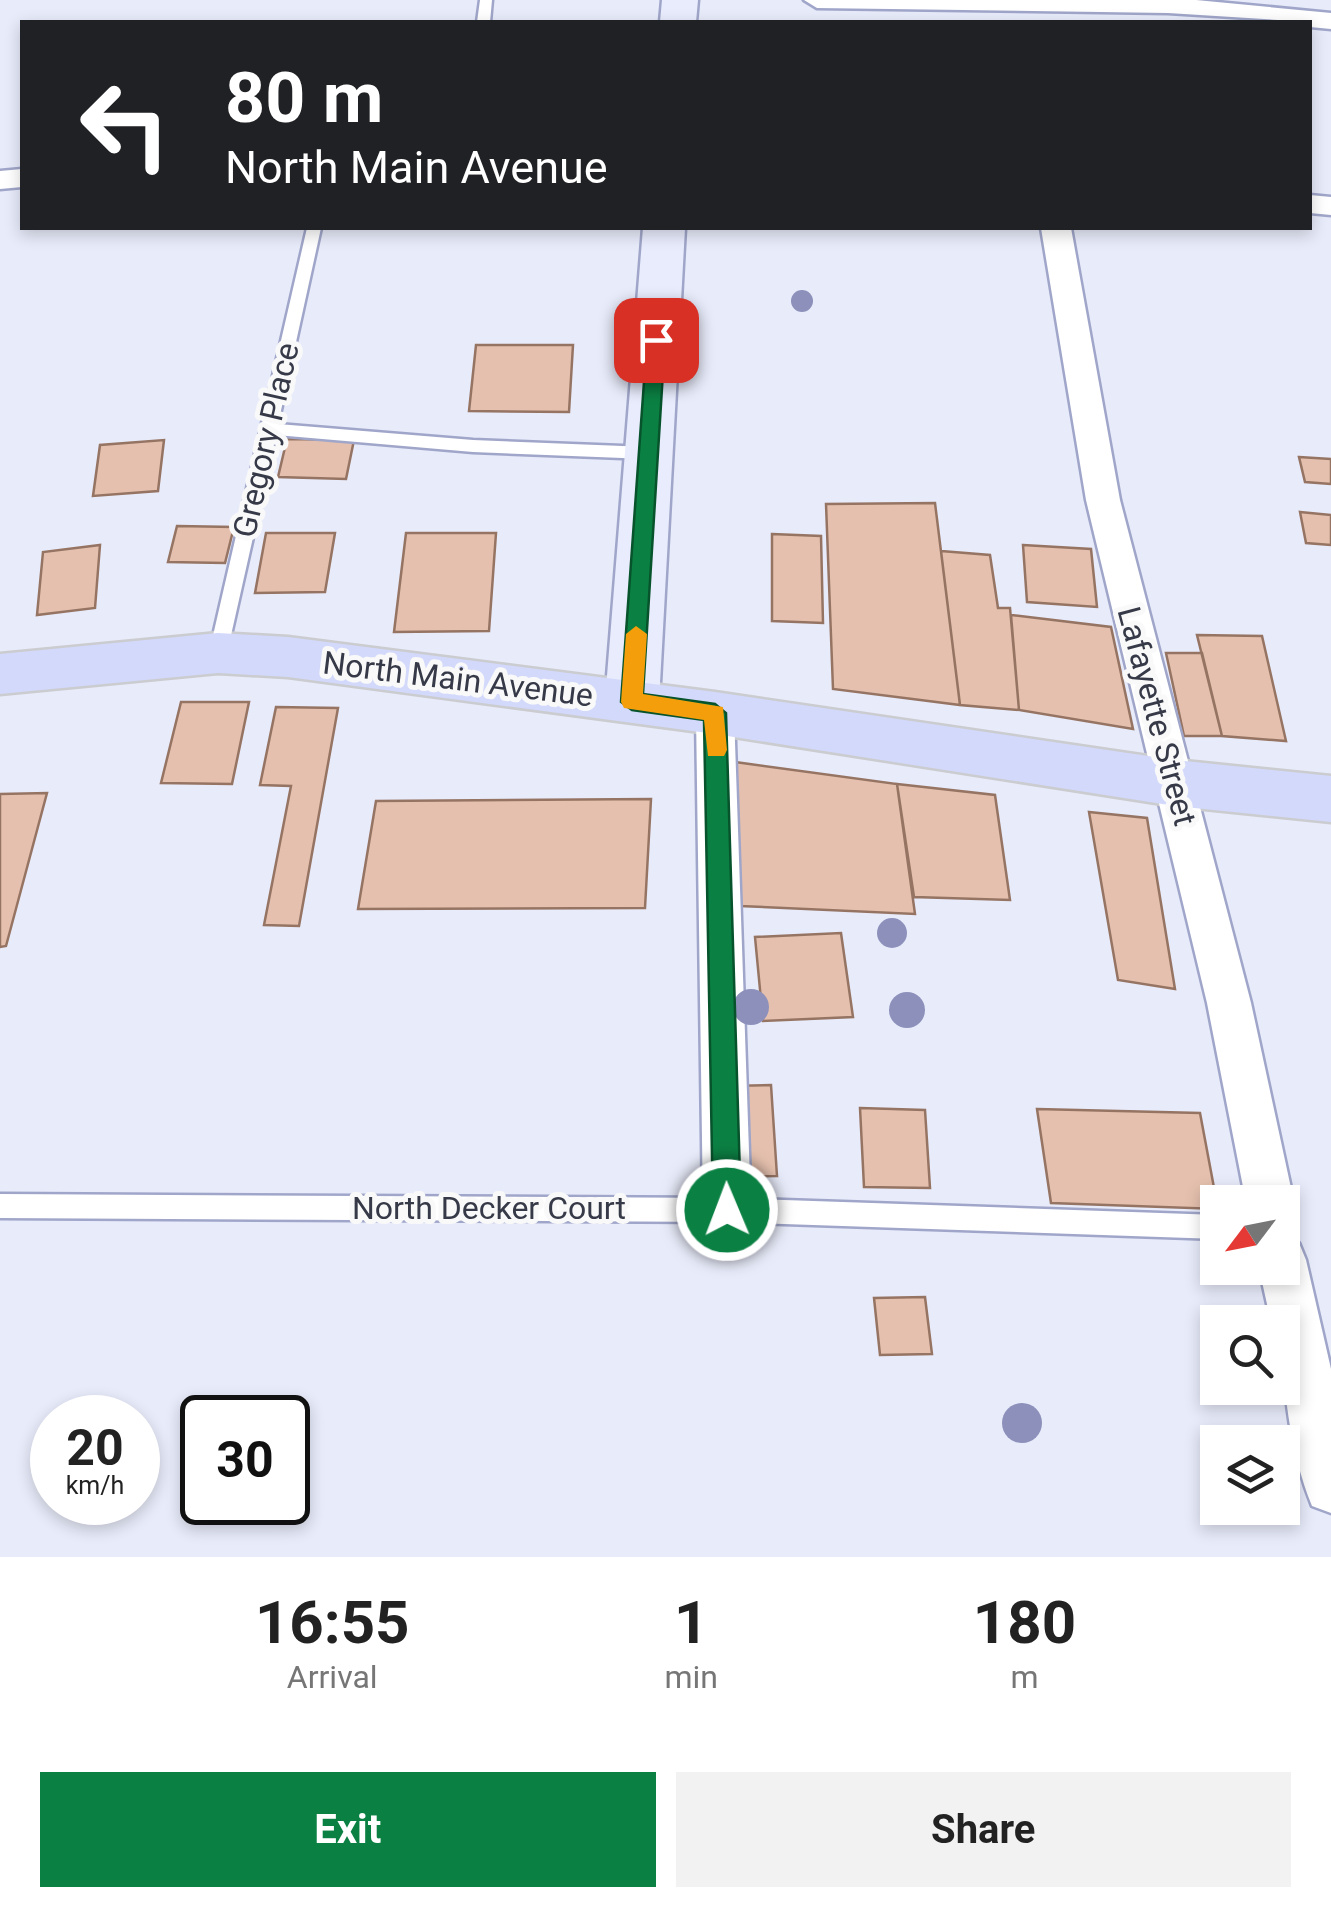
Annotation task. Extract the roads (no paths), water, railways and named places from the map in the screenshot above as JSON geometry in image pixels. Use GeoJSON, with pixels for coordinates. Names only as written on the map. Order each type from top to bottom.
{"type":"FeatureCollection","features":[{"type":"Feature","properties":{"kind":"main road"},"geometry":{"type":"LineString","coordinates":[[632,702],[664,230]]}},
{"type":"Feature","properties":{"kind":"main road","name":"North Main Avenue"},"geometry":{"type":"LineString","coordinates":[[0,674],[218,653],[288,657],[715,713],[1176,783],[1331,798]]}},
{"type":"Feature","properties":{"kind":"street"},"geometry":{"type":"LineString","coordinates":[[818,0],[1168,4],[1331,21]]}},
{"type":"Feature","properties":{"kind":"street","name":"Lafayette Street"},"geometry":{"type":"LineString","coordinates":[[1056,230],[1103,500],[1158,736],[1176,783],[1229,1003],[1266,1185]]}},
{"type":"Feature","properties":{"kind":"street"},"geometry":{"type":"LineString","coordinates":[[715,713],[727,1210]]}},
{"type":"Feature","properties":{"kind":"street"},"geometry":{"type":"LineString","coordinates":[[1287,1285],[1331,1487]]}},
{"type":"Feature","properties":{"kind":"lane","name":"Gregory Place"},"geometry":{"type":"LineString","coordinates":[[218,653],[314,230]]}},
{"type":"Feature","properties":{"kind":"lane"},"geometry":{"type":"LineString","coordinates":[[268,430],[474,446],[648,453]]}},
{"type":"Feature","properties":{"kind":"lane","name":"North Decker Court"},"geometry":{"type":"LineString","coordinates":[[0,1206],[727,1210],[1200,1226]]}}]}
